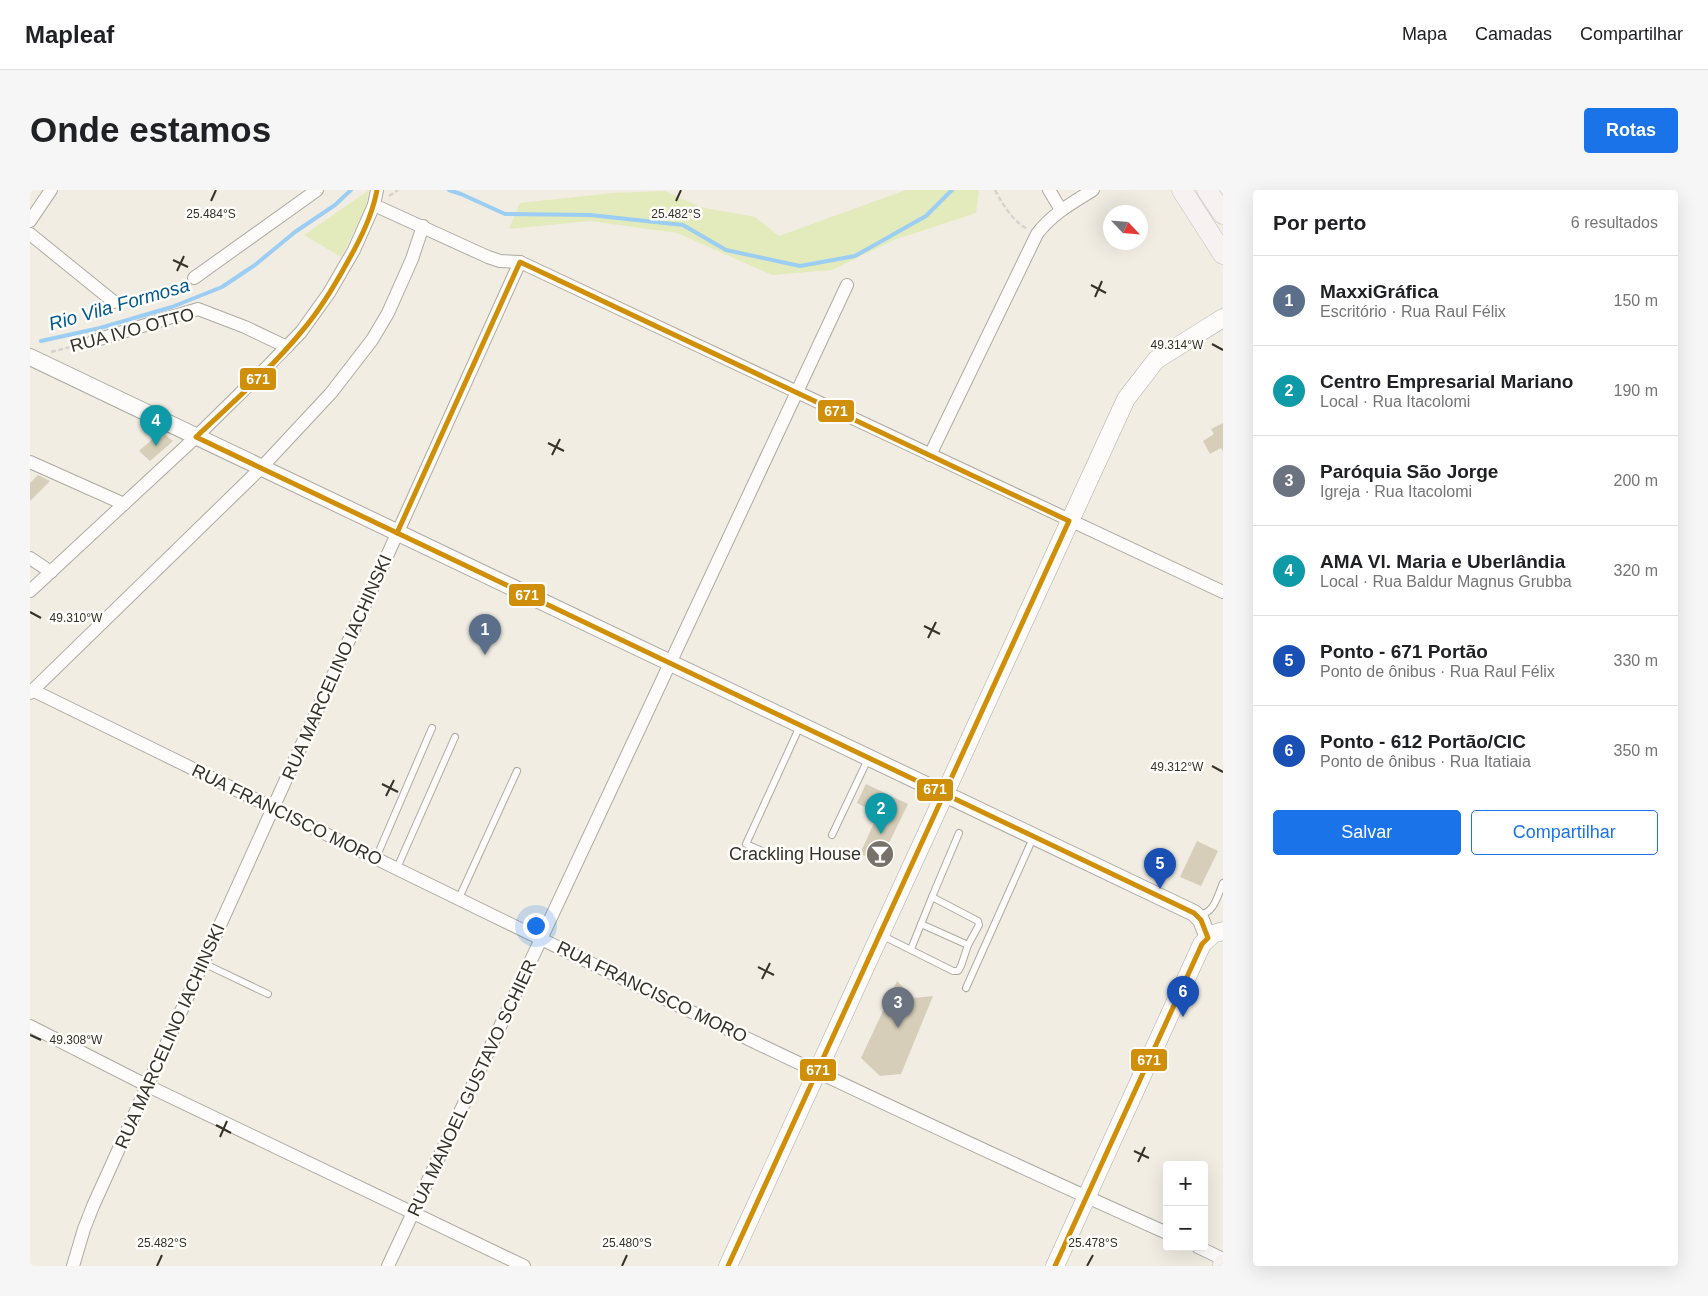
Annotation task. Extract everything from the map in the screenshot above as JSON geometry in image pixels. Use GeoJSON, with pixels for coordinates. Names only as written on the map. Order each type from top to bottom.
{"type":"FeatureCollection","features":[{"type":"Feature","properties":{"kind":"main road"},"geometry":{"type":"LineString","coordinates":[[1182,190],[1223,254]]}},
{"type":"Feature","properties":{"kind":"main road"},"geometry":{"type":"LineString","coordinates":[[1207,190],[1223,214]]}},
{"type":"Feature","properties":{"kind":"main road"},"geometry":{"type":"LineString","coordinates":[[728,1266],[1126,399],[1156,360],[1223,318]]}},
{"type":"Feature","properties":{"kind":"main road"},"geometry":{"type":"LineString","coordinates":[[1055,1266],[1202,944],[1215,934]]}},
{"type":"Feature","properties":{"kind":"street"},"geometry":{"type":"LineString","coordinates":[[30,221],[51,190]]}},
{"type":"Feature","properties":{"kind":"street"},"geometry":{"type":"LineString","coordinates":[[194,278],[317,190]]}},
{"type":"Feature","properties":{"kind":"street"},"geometry":{"type":"LineString","coordinates":[[30,591],[196,437],[287,347],[314,315],[334,285],[354,250],[374,205],[377,190]]}},
{"type":"Feature","properties":{"kind":"street"},"geometry":{"type":"LineString","coordinates":[[1049,190],[1061,210]]}},
{"type":"Feature","properties":{"kind":"street"},"geometry":{"type":"LineString","coordinates":[[930,455],[1037,234],[1061,210],[1093,190]]}},
{"type":"Feature","properties":{"kind":"street"},"geometry":{"type":"LineString","coordinates":[[374,205],[500,262],[520,262],[1223,592]]}},
{"type":"Feature","properties":{"kind":"street"},"geometry":{"type":"LineString","coordinates":[[31,692],[261,468],[331,393],[372,340],[402,285],[423,226]]}},
{"type":"Feature","properties":{"kind":"street"},"geometry":{"type":"LineString","coordinates":[[30,234],[114,302]]}},
{"type":"Feature","properties":{"kind":"street","name":"RUA MARCELINO IACHINSKI"},"geometry":{"type":"LineString","coordinates":[[73,1266],[84,1229],[94,1206],[520,262]]}},
{"type":"Feature","properties":{"kind":"street","name":"RUA MANOEL GUSTAVO SCHIER"},"geometry":{"type":"LineString","coordinates":[[388,1266],[847,285]]}},
{"type":"Feature","properties":{"kind":"street","name":"RUA IVO OTTO"},"geometry":{"type":"LineString","coordinates":[[93,342],[198,309],[245,327],[287,347]]}},
{"type":"Feature","properties":{"kind":"street"},"geometry":{"type":"LineString","coordinates":[[30,357],[1194,913],[1215,934]]}},
{"type":"Feature","properties":{"kind":"street"},"geometry":{"type":"LineString","coordinates":[[30,462],[124,504]]}},
{"type":"Feature","properties":{"kind":"street"},"geometry":{"type":"LineString","coordinates":[[30,558],[51,572]]}},
{"type":"Feature","properties":{"kind":"street","name":"RUA FRANCISCO MORO"},"geometry":{"type":"LineString","coordinates":[[31,692],[818,1071],[1086,1198],[1163,1231]]}},
{"type":"Feature","properties":{"kind":"street"},"geometry":{"type":"LineString","coordinates":[[30,1026],[148,1086],[524,1266]]}},
{"type":"Feature","properties":{"kind":"street"},"geometry":{"type":"LineString","coordinates":[[1206,1251],[1223,1259]]}},
{"type":"Feature","properties":{"kind":"lane"},"geometry":{"type":"LineString","coordinates":[[778,858],[746,844],[800,725]]}},
{"type":"Feature","properties":{"kind":"lane"},"geometry":{"type":"LineString","coordinates":[[376,858],[432,728]]}},
{"type":"Feature","properties":{"kind":"lane"},"geometry":{"type":"LineString","coordinates":[[397,868],[455,738]]}},
{"type":"Feature","properties":{"kind":"lane"},"geometry":{"type":"LineString","coordinates":[[832,835],[869,758]]}},
{"type":"Feature","properties":{"kind":"lane"},"geometry":{"type":"LineString","coordinates":[[459,898],[517,771]]}},
{"type":"Feature","properties":{"kind":"lane"},"geometry":{"type":"LineString","coordinates":[[911,949],[959,833]]}},
{"type":"Feature","properties":{"kind":"lane"},"geometry":{"type":"LineString","coordinates":[[966,988],[1034,837]]}},
{"type":"Feature","properties":{"kind":"lane"},"geometry":{"type":"LineString","coordinates":[[1194,913],[1199,915],[1211,909],[1223,883]]}},
{"type":"Feature","properties":{"kind":"lane"},"geometry":{"type":"LineString","coordinates":[[880,935],[953,971],[958,971],[968,945],[979,925],[978,921],[932,897]]}},
{"type":"Feature","properties":{"kind":"lane"},"geometry":{"type":"LineString","coordinates":[[921,924],[968,945]]}},
{"type":"Feature","properties":{"kind":"lane"},"geometry":{"type":"LineString","coordinates":[[203,963],[268,994]]}},
{"type":"Feature","properties":{"kind":"path"},"geometry":{"type":"LineString","coordinates":[[994,190],[1017,222],[1037,234]]}},
{"type":"Feature","properties":{"kind":"path","name":"RUA IVO OTTO"},"geometry":{"type":"LineString","coordinates":[[48,352],[93,342]]}},
{"type":"Feature","properties":{"kind":"green space"},"geometry":{"type":"Polygon","coordinates":[[[369,190],[365,210],[341,257],[304,235],[369,190]]]}},
{"type":"Feature","properties":{"kind":"green space"},"geometry":{"type":"Polygon","coordinates":[[[906,190],[979,190],[976,213],[894,240],[832,270],[772,275],[677,233],[590,221],[509,229],[520,203],[613,193],[665,191],[700,207],[755,217],[779,236],[906,190]]]}},
{"type":"Feature","properties":{"kind":"building"},"geometry":{"type":"Polygon","coordinates":[[[1223,423],[1223,452],[1221,448],[1210,454],[1203,441],[1214,434],[1211,429],[1223,423]]]}},
{"type":"Feature","properties":{"kind":"building"},"geometry":{"type":"Polygon","coordinates":[[[161,432],[173,441],[150,461],[139,451],[161,432]]]}},
{"type":"Feature","properties":{"kind":"building"},"geometry":{"type":"Polygon","coordinates":[[[38,475],[50,481],[30,501],[30,483],[38,475]]]}},
{"type":"Feature","properties":{"kind":"building"},"geometry":{"type":"Polygon","coordinates":[[[866,784],[908,804],[880,861],[860,854],[878,814],[857,803],[866,784]]]}},
{"type":"Feature","properties":{"kind":"building"},"geometry":{"type":"Polygon","coordinates":[[[1197,841],[1218,851],[1201,886],[1180,877],[1197,841]]]}},
{"type":"Feature","properties":{"kind":"building"},"geometry":{"type":"Polygon","coordinates":[[[897,981],[914,998],[933,996],[901,1074],[880,1076],[861,1058],[897,981]]]}},
{"type":"Feature","properties":{"kind":"waterway","name":"Rio Vila Formosa"},"geometry":{"type":"LineString","coordinates":[[41,341],[100,328],[172,307],[222,287],[255,265],[295,232],[335,205],[351,190]]}},
{"type":"Feature","properties":{"kind":"waterway","name":"Rio Vila Formosa"},"geometry":{"type":"LineString","coordinates":[[449,190],[505,214],[590,215],[683,225],[726,250],[800,266],[855,256],[926,216],[952,190]]}},
{"type":"Feature","properties":{"kind":"transit line","name":"671"},"geometry":{"type":"LineString","coordinates":[[377,190],[366,227],[315,315],[277,359],[196,437],[1194,913],[1201,920],[1208,938],[1202,944],[1055,1266]]}},
{"type":"Feature","properties":{"kind":"transit line","name":"671"},"geometry":{"type":"LineString","coordinates":[[397,533],[520,262],[1069,521],[728,1266]]}},
{"type":"Feature","properties":{"kind":"place","name":"AMA Vl. Maria e Uberlândia"},"geometry":{"type":"Point","coordinates":[156,446]}},
{"type":"Feature","properties":{"kind":"place","name":"MaxxiGráfica"},"geometry":{"type":"Point","coordinates":[485,655]}},
{"type":"Feature","properties":{"kind":"place","name":"Centro Empresarial Mariano"},"geometry":{"type":"Point","coordinates":[881,834]}},
{"type":"Feature","properties":{"kind":"place","name":"Crackling House"},"geometry":{"type":"Point","coordinates":[880,854]}},
{"type":"Feature","properties":{"kind":"place","name":"Ponto - 671 Portão"},"geometry":{"type":"Point","coordinates":[1160,889]}},
{"type":"Feature","properties":{"kind":"place","name":"Ponto - 612 Portão/CIC"},"geometry":{"type":"Point","coordinates":[1183,1017]}},
{"type":"Feature","properties":{"kind":"place","name":"Paróquia São Jorge"},"geometry":{"type":"Point","coordinates":[898,1028]}}]}
